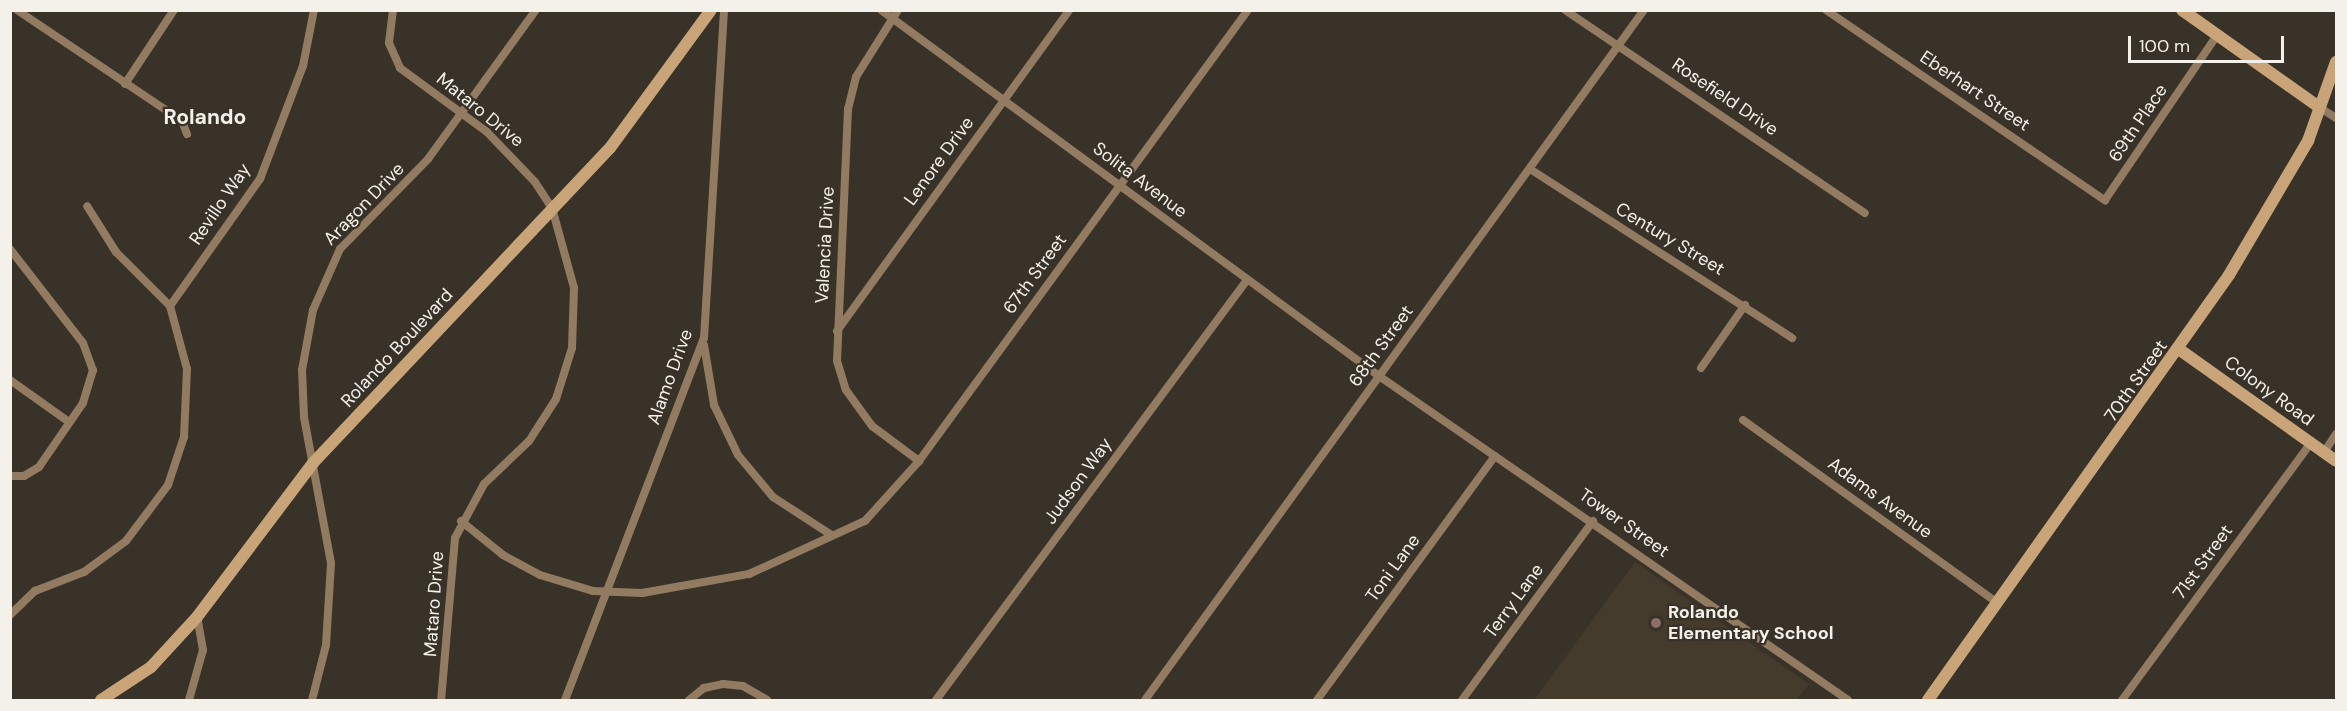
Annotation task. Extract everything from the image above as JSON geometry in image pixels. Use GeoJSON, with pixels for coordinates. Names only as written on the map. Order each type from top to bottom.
{"type":"FeatureCollection","features":[{"type":"Feature","properties":{"kind":"street"},"geometry":{"type":"LineString","coordinates":[[16,10],[28,14],[125,84],[182,121],[187,134]]}},
{"type":"Feature","properties":{"kind":"street"},"geometry":{"type":"LineString","coordinates":[[125,84],[174,10]]}},
{"type":"Feature","properties":{"kind":"street","name":"Revillo Way"},"geometry":{"type":"LineString","coordinates":[[170,306],[260,179],[303,66],[314,10]]}},
{"type":"Feature","properties":{"kind":"street","name":"Mataro Drive"},"geometry":{"type":"LineString","coordinates":[[393,10],[388,36],[395,60],[512,154],[552,208],[574,288],[568,366],[539,428],[484,484],[461,521],[455,538],[441,700]]}},
{"type":"Feature","properties":{"kind":"street","name":"Aragon Drive"},"geometry":{"type":"LineString","coordinates":[[312,700],[326,645],[331,563],[313,463],[302,369],[313,310],[328,267],[428,159],[536,10]]}},
{"type":"Feature","properties":{"kind":"street","name":"Rolando Boulevard"},"geometry":{"type":"LineString","coordinates":[[101,700],[151,668],[197,617],[313,463],[610,148],[711,10]]}},
{"type":"Feature","properties":{"kind":"street","name":"Alamo Drive"},"geometry":{"type":"LineString","coordinates":[[565,700],[604,592],[704,338],[724,10]]}},
{"type":"Feature","properties":{"kind":"street","name":"Solita Avenue"},"geometry":{"type":"LineString","coordinates":[[881,10],[1379,376]]}},
{"type":"Feature","properties":{"kind":"street","name":"Valencia Drive"},"geometry":{"type":"LineString","coordinates":[[898,10],[856,77],[848,109],[837,331],[846,390],[872,426],[919,461]]}},
{"type":"Feature","properties":{"kind":"street","name":"Lenore Drive"},"geometry":{"type":"LineString","coordinates":[[837,331],[1069,10]]}},
{"type":"Feature","properties":{"kind":"street","name":"67th Street"},"geometry":{"type":"LineString","coordinates":[[461,521],[530,570],[604,592],[663,592],[727,581],[780,561],[830,534],[865,520],[919,461],[1248,10]]}},
{"type":"Feature","properties":{"kind":"street","name":"Rosefield Drive"},"geometry":{"type":"LineString","coordinates":[[1565,10],[1864,213]]}},
{"type":"Feature","properties":{"kind":"street","name":"68th Street"},"geometry":{"type":"LineString","coordinates":[[1145,700],[1644,10]]}},
{"type":"Feature","properties":{"kind":"street","name":"Eberhart Street"},"geometry":{"type":"LineString","coordinates":[[1826,10],[2105,200]]}},
{"type":"Feature","properties":{"kind":"street"},"geometry":{"type":"LineString","coordinates":[[2182,10],[2337,118]]}},
{"type":"Feature","properties":{"kind":"street","name":"69th Place"},"geometry":{"type":"LineString","coordinates":[[2105,200],[2218,34]]}},
{"type":"Feature","properties":{"kind":"street","name":"70th Street"},"geometry":{"type":"LineString","coordinates":[[1928,700],[2180,350],[2284,185],[2337,62]]}},
{"type":"Feature","properties":{"kind":"street","name":"Century Street"},"geometry":{"type":"LineString","coordinates":[[1530,169],[1745,305],[1792,338]]}},
{"type":"Feature","properties":{"kind":"street"},"geometry":{"type":"LineString","coordinates":[[10,615],[14,605],[35,591],[84,572],[113,553],[150,515],[168,485],[182,445],[188,403],[185,360],[170,306],[116,252],[87,206]]}},
{"type":"Feature","properties":{"kind":"street"},"geometry":{"type":"LineString","coordinates":[[10,249],[90,358],[91,386],[39,467],[24,476],[10,476]]}},
{"type":"Feature","properties":{"kind":"street","name":"Judson Way"},"geometry":{"type":"LineString","coordinates":[[936,700],[1247,280]]}},
{"type":"Feature","properties":{"kind":"street"},"geometry":{"type":"LineString","coordinates":[[1701,368],[1745,305]]}},
{"type":"Feature","properties":{"kind":"street"},"geometry":{"type":"LineString","coordinates":[[704,338],[714,405],[738,455],[773,496],[830,534]]}},
{"type":"Feature","properties":{"kind":"street","name":"Colony Road"},"geometry":{"type":"LineString","coordinates":[[2180,350],[2337,461]]}},
{"type":"Feature","properties":{"kind":"street","name":"Tower Street"},"geometry":{"type":"LineString","coordinates":[[1379,376],[1593,521],[1848,700]]}},
{"type":"Feature","properties":{"kind":"street"},"geometry":{"type":"LineString","coordinates":[[10,380],[69,422]]}},
{"type":"Feature","properties":{"kind":"street","name":"Adams Avenue"},"geometry":{"type":"LineString","coordinates":[[1743,420],[1998,603]]}},
{"type":"Feature","properties":{"kind":"street"},"geometry":{"type":"LineString","coordinates":[[2324,452],[2337,434]]}},
{"type":"Feature","properties":{"kind":"street","name":"71st Street"},"geometry":{"type":"LineString","coordinates":[[2122,700],[2311,443]]}},
{"type":"Feature","properties":{"kind":"street","name":"Toni Lane"},"geometry":{"type":"LineString","coordinates":[[1317,700],[1495,456]]}},
{"type":"Feature","properties":{"kind":"street","name":"Terry Lane"},"geometry":{"type":"LineString","coordinates":[[1462,700],[1593,521]]}},
{"type":"Feature","properties":{"kind":"street"},"geometry":{"type":"LineString","coordinates":[[189,700],[203,650],[197,617]]}},
{"type":"Feature","properties":{"kind":"street"},"geometry":{"type":"LineString","coordinates":[[689,700],[704,688],[723,684],[743,686],[767,700]]}},
{"type":"Feature","properties":{"kind":"shaded area","name":"Rolando Elementary School"},"geometry":{"type":"Polygon","coordinates":[[[1635,562],[1809,684],[1797,700],[1534,700],[1635,562]]]}},
{"type":"Feature","properties":{"kind":"place","name":"Rolando Elementary School"},"geometry":{"type":"Point","coordinates":[1656,623]}},
{"type":"Feature","properties":{"kind":"district","name":"Rolando"},"geometry":{"type":"Point","coordinates":[205,117]}}]}
